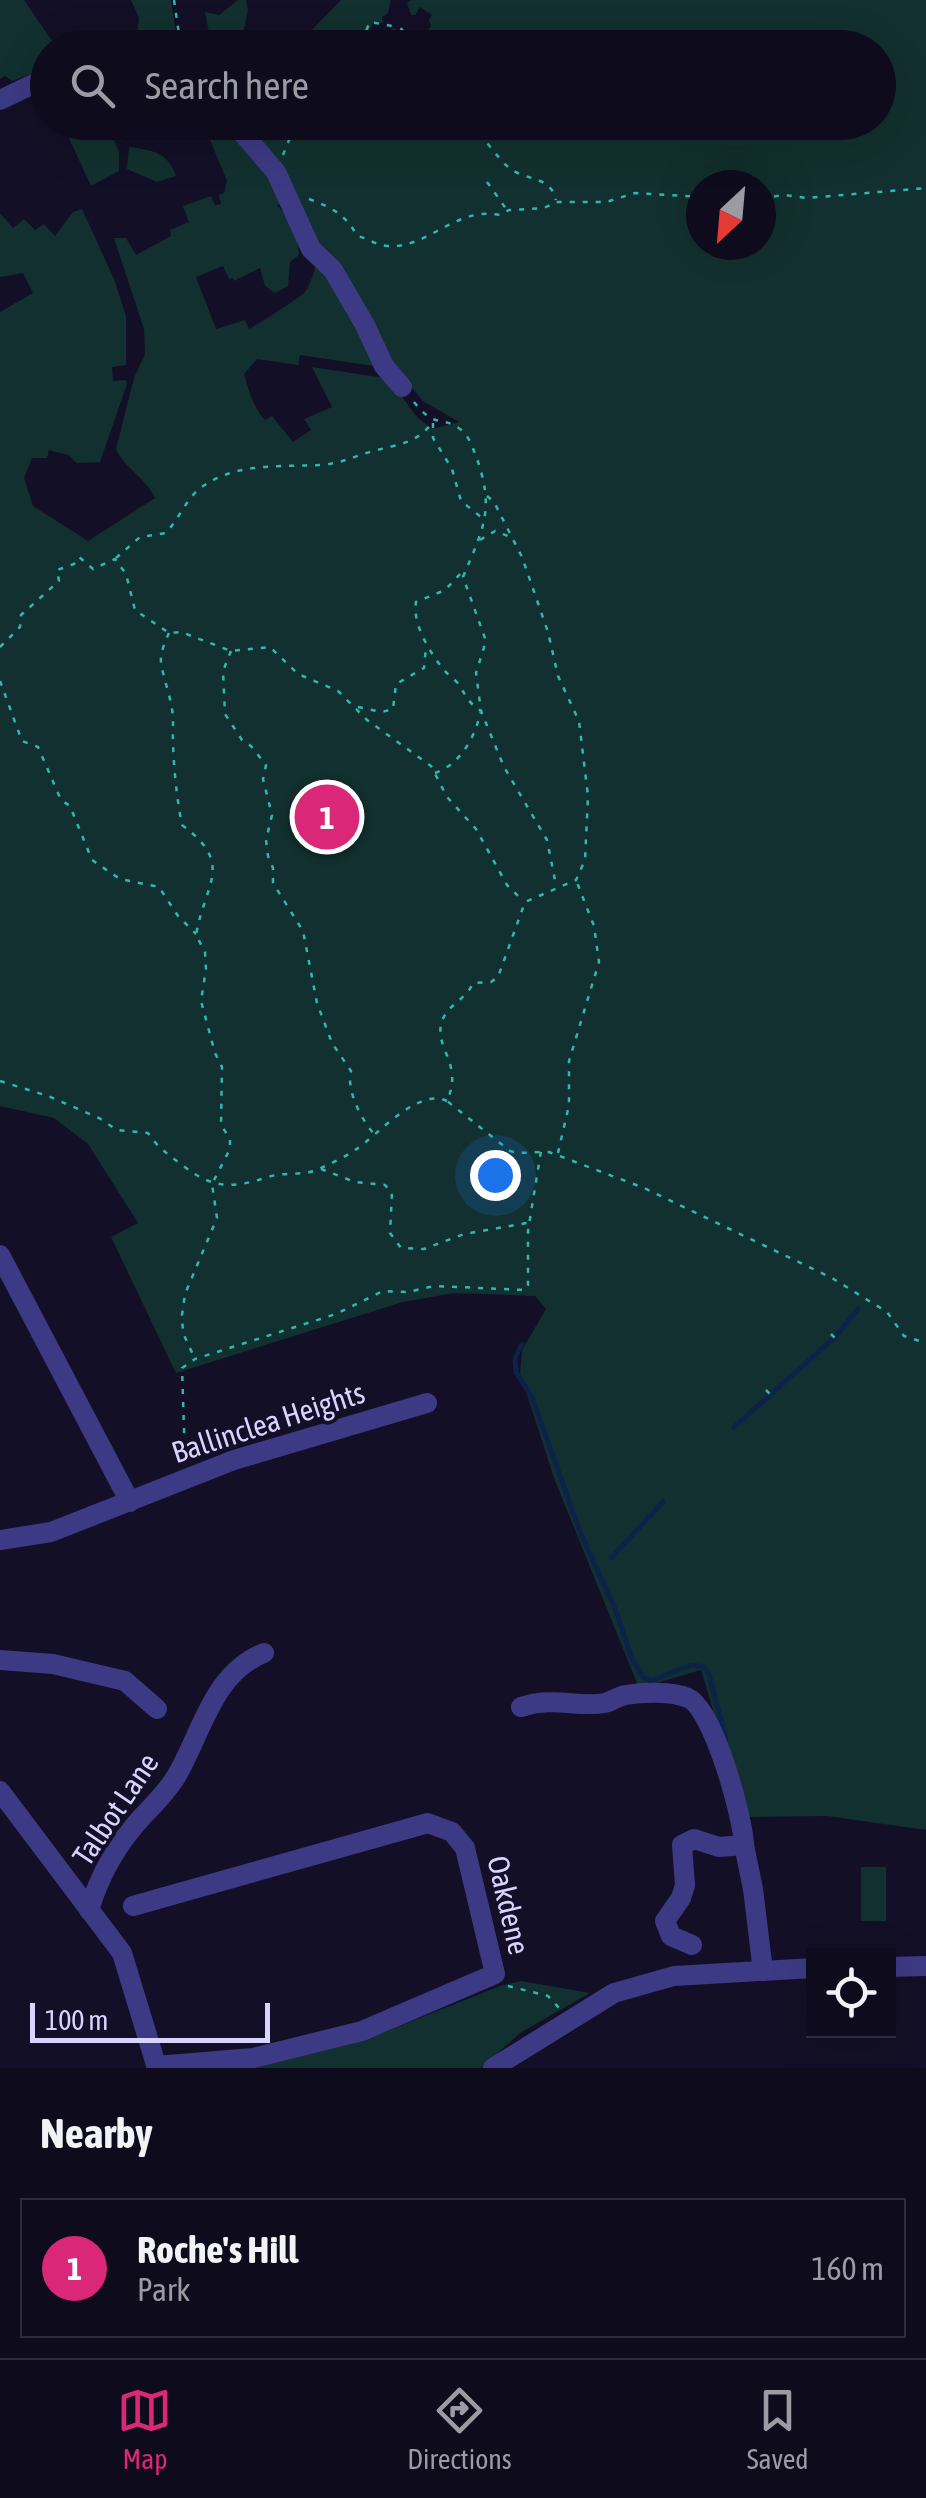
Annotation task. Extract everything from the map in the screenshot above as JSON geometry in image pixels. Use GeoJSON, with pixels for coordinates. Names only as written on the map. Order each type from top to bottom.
{"type":"FeatureCollection","features":[{"type":"Feature","properties":{"kind":"street"},"geometry":{"type":"LineString","coordinates":[[0,100],[30,85]]}},
{"type":"Feature","properties":{"kind":"street"},"geometry":{"type":"LineString","coordinates":[[250,140],[266,157],[310,249],[332,270],[384,366],[402,388]]}},
{"type":"Feature","properties":{"kind":"street"},"geometry":{"type":"LineString","coordinates":[[0,1254],[130,1502]]}},
{"type":"Feature","properties":{"kind":"street","name":"Ballinclea Heights"},"geometry":{"type":"LineString","coordinates":[[0,1540],[51,1532],[234,1460],[427,1403]]}},
{"type":"Feature","properties":{"kind":"street","name":"Talbot Lane"},"geometry":{"type":"LineString","coordinates":[[90,1910],[99,1878],[113,1853],[176,1777],[217,1694],[245,1660],[264,1653]]}},
{"type":"Feature","properties":{"kind":"street"},"geometry":{"type":"LineString","coordinates":[[0,1660],[53,1664],[125,1680],[156,1709]]}},
{"type":"Feature","properties":{"kind":"street"},"geometry":{"type":"LineString","coordinates":[[521,1707],[560,1700],[605,1703],[640,1694],[684,1696],[698,1703],[720,1754],[744,1845],[763,1971]]}},
{"type":"Feature","properties":{"kind":"street"},"geometry":{"type":"LineString","coordinates":[[0,1791],[90,1910]]}},
{"type":"Feature","properties":{"kind":"street","name":"Oakdene"},"geometry":{"type":"LineString","coordinates":[[90,1910],[122,1953],[157,2067],[253,2058],[362,2031],[495,1974],[465,1848],[452,1832],[428,1822],[133,1906]]}},
{"type":"Feature","properties":{"kind":"street"},"geometry":{"type":"LineString","coordinates":[[692,1945],[670,1936],[665,1922],[682,1898],[682,1845],[694,1839],[719,1847],[744,1845]]}},
{"type":"Feature","properties":{"kind":"street"},"geometry":{"type":"LineString","coordinates":[[896,1966],[926,1966]]}},
{"type":"Feature","properties":{"kind":"street"},"geometry":{"type":"LineString","coordinates":[[493,2068],[614,1993],[674,1976],[806,1968]]}},
{"type":"Feature","properties":{"kind":"path"},"geometry":{"type":"LineString","coordinates":[[174,0],[178,30]]}},
{"type":"Feature","properties":{"kind":"path"},"geometry":{"type":"LineString","coordinates":[[366,30],[370,22],[402,30]]}},
{"type":"Feature","properties":{"kind":"path"},"geometry":{"type":"LineString","coordinates":[[282,158],[289,140]]}},
{"type":"Feature","properties":{"kind":"path"},"geometry":{"type":"LineString","coordinates":[[486,140],[510,170],[547,183],[556,202]]}},
{"type":"Feature","properties":{"kind":"path"},"geometry":{"type":"LineString","coordinates":[[487,182],[508,211]]}},
{"type":"Feature","properties":{"kind":"path"},"geometry":{"type":"LineString","coordinates":[[776,196],[807,198],[926,188]]}},
{"type":"Feature","properties":{"kind":"path"},"geometry":{"type":"LineString","coordinates":[[287,198],[302,196],[330,206],[357,236],[384,246],[401,246],[479,211],[500,215],[544,208],[556,202],[594,204],[635,193],[686,196]]}},
{"type":"Feature","properties":{"kind":"path"},"geometry":{"type":"LineString","coordinates":[[402,388],[424,416],[460,428],[470,440],[488,496],[522,557],[564,690],[580,721],[588,796],[586,860],[576,880],[524,902],[498,977],[473,984],[469,994],[444,1016],[441,1033],[454,1078],[447,1101]]}},
{"type":"Feature","properties":{"kind":"path"},"geometry":{"type":"LineString","coordinates":[[434,421],[433,438],[452,470],[461,500],[478,512],[483,522]]}},
{"type":"Feature","properties":{"kind":"path"},"geometry":{"type":"LineString","coordinates":[[0,647],[20,627],[20,615],[60,581],[56,570],[74,564],[79,557],[93,568],[115,559],[140,537],[166,533],[201,488],[224,476],[250,468],[355,460],[372,451],[410,444],[434,421]]}},
{"type":"Feature","properties":{"kind":"path"},"geometry":{"type":"LineString","coordinates":[[488,496],[478,542],[463,577],[486,641],[476,673],[481,711],[504,767],[547,840],[556,886]]}},
{"type":"Feature","properties":{"kind":"path"},"geometry":{"type":"LineString","coordinates":[[478,542],[495,531],[513,540]]}},
{"type":"Feature","properties":{"kind":"path"},"geometry":{"type":"LineString","coordinates":[[115,559],[126,574],[135,610],[168,633],[181,632],[232,652],[270,647],[298,674],[338,691],[366,720],[431,766],[447,797],[476,829],[507,885],[524,902]]}},
{"type":"Feature","properties":{"kind":"path"},"geometry":{"type":"LineString","coordinates":[[467,567],[445,590],[416,602],[414,610],[426,643],[440,665],[459,684],[466,700],[481,711]]}},
{"type":"Feature","properties":{"kind":"path"},"geometry":{"type":"LineString","coordinates":[[168,633],[161,664],[173,721],[170,734],[182,824],[200,838],[214,859],[212,886],[196,935]]}},
{"type":"Feature","properties":{"kind":"path"},"geometry":{"type":"LineString","coordinates":[[356,707],[382,712],[393,709],[396,684],[424,668],[426,643]]}},
{"type":"Feature","properties":{"kind":"path"},"geometry":{"type":"LineString","coordinates":[[232,652],[223,671],[224,704],[242,740],[266,766],[263,779],[272,815],[266,840],[274,868],[273,883],[303,931],[317,1002],[332,1043],[351,1070],[348,1078],[353,1096],[374,1134]]}},
{"type":"Feature","properties":{"kind":"path"},"geometry":{"type":"LineString","coordinates":[[0,681],[22,741],[38,747],[61,800],[70,806],[92,860],[120,879],[159,888],[196,935],[204,952],[202,1001],[222,1067],[221,1124],[230,1139],[230,1149],[212,1184],[217,1218],[186,1294],[182,1314],[183,1333],[195,1359]]}},
{"type":"Feature","properties":{"kind":"path"},"geometry":{"type":"LineString","coordinates":[[434,773],[444,770],[468,746],[481,711]]}},
{"type":"Feature","properties":{"kind":"path"},"geometry":{"type":"LineString","coordinates":[[557,1154],[571,1094],[569,1061],[599,962],[594,926],[576,880]]}},
{"type":"Feature","properties":{"kind":"path"},"geometry":{"type":"LineString","coordinates":[[0,1081],[48,1096],[118,1130],[148,1133],[156,1145],[212,1184],[242,1185],[270,1176],[306,1174],[320,1169],[354,1151],[435,1096],[447,1101],[510,1151],[522,1155],[557,1154],[644,1188],[832,1278],[887,1312],[904,1336],[926,1343]]}},
{"type":"Feature","properties":{"kind":"path"},"geometry":{"type":"LineString","coordinates":[[185,1480],[182,1368],[195,1359],[336,1314],[383,1291],[408,1292],[434,1286],[525,1290],[529,1222],[541,1152]]}},
{"type":"Feature","properties":{"kind":"path"},"geometry":{"type":"LineString","coordinates":[[320,1169],[355,1182],[385,1185],[392,1194],[390,1234],[400,1248],[424,1249],[464,1234],[529,1222]]}},
{"type":"Feature","properties":{"kind":"path"},"geometry":{"type":"LineString","coordinates":[[831,1334],[838,1341]]}},
{"type":"Feature","properties":{"kind":"path"},"geometry":{"type":"LineString","coordinates":[[766,1390],[774,1399]]}},
{"type":"Feature","properties":{"kind":"path"},"geometry":{"type":"LineString","coordinates":[[495,1974],[500,1986],[548,1996],[569,2020]]}},
{"type":"Feature","properties":{"kind":"green space"},"geometry":{"type":"Polygon","coordinates":[[[0,0],[24,0],[44,30],[30,30],[30,74],[12,81],[5,76],[0,79],[0,0]]]}},
{"type":"Feature","properties":{"kind":"green space"},"geometry":{"type":"Polygon","coordinates":[[[131,0],[171,0],[175,30],[137,30],[139,18],[131,0]]]}},
{"type":"Feature","properties":{"kind":"green space"},"geometry":{"type":"Polygon","coordinates":[[[238,0],[246,0],[244,30],[209,30],[205,12],[219,15],[238,0]]]}},
{"type":"Feature","properties":{"kind":"green space"},"geometry":{"type":"Polygon","coordinates":[[[341,0],[391,0],[383,23],[373,23],[370,30],[312,30],[341,0]]]}},
{"type":"Feature","properties":{"kind":"green space"},"geometry":{"type":"Polygon","coordinates":[[[926,0],[926,1830],[827,1816],[745,1817],[701,1670],[639,1688],[554,1478],[520,1373],[522,1350],[546,1309],[535,1296],[454,1293],[403,1302],[176,1373],[111,1237],[138,1223],[88,1144],[54,1118],[0,1106],[0,312],[33,293],[23,273],[0,277],[0,213],[13,228],[24,219],[35,230],[44,224],[55,236],[73,212],[82,209],[126,316],[126,365],[112,367],[113,381],[126,380],[127,384],[100,462],[77,463],[68,455],[49,450],[47,458],[32,458],[24,478],[33,506],[88,541],[155,498],[116,449],[134,378],[145,354],[144,329],[114,238],[126,238],[136,255],[171,236],[170,230],[189,222],[183,206],[211,196],[215,205],[221,204],[219,195],[224,193],[227,181],[210,140],[239,140],[270,176],[283,202],[277,206],[293,227],[299,255],[290,262],[288,286],[275,293],[265,286],[260,268],[234,281],[223,266],[196,277],[216,329],[245,320],[249,329],[287,305],[305,292],[318,261],[380,367],[300,355],[298,365],[257,359],[244,374],[254,404],[265,420],[272,416],[293,442],[311,430],[304,419],[332,407],[312,367],[378,377],[385,374],[417,417],[432,429],[459,422],[423,401],[387,359],[248,140],[896,140],[896,30],[428,30],[432,15],[420,7],[411,15],[407,3],[926,0]]]}},
{"type":"Feature","properties":{"kind":"green space"},"geometry":{"type":"Polygon","coordinates":[[[70,140],[114,140],[119,171],[91,186],[70,140]]]}},
{"type":"Feature","properties":{"kind":"green space"},"geometry":{"type":"Polygon","coordinates":[[[129,147],[158,154],[169,162],[176,176],[157,182],[127,169],[129,147]]]}},
{"type":"Feature","properties":{"kind":"green space"},"geometry":{"type":"Polygon","coordinates":[[[861,1867],[886,1867],[886,1921],[861,1921],[861,1867]]]}},
{"type":"Feature","properties":{"kind":"green space"},"geometry":{"type":"Polygon","coordinates":[[[521,1981],[590,1993],[520,2033],[481,2068],[223,2068],[370,2038],[521,1981]]]}},
{"type":"Feature","properties":{"kind":"waterway"},"geometry":{"type":"LineString","coordinates":[[734,1427],[835,1337],[858,1309]]}},
{"type":"Feature","properties":{"kind":"waterway"},"geometry":{"type":"LineString","coordinates":[[522,1344],[515,1358],[516,1372],[532,1397],[580,1532],[616,1611],[632,1659],[643,1677],[651,1681],[691,1665],[704,1667],[726,1739]]}},
{"type":"Feature","properties":{"kind":"waterway"},"geometry":{"type":"LineString","coordinates":[[611,1558],[663,1502]]}},
{"type":"Feature","properties":{"kind":"place","name":"Roche's Hill"},"geometry":{"type":"Point","coordinates":[327,817]}}]}
